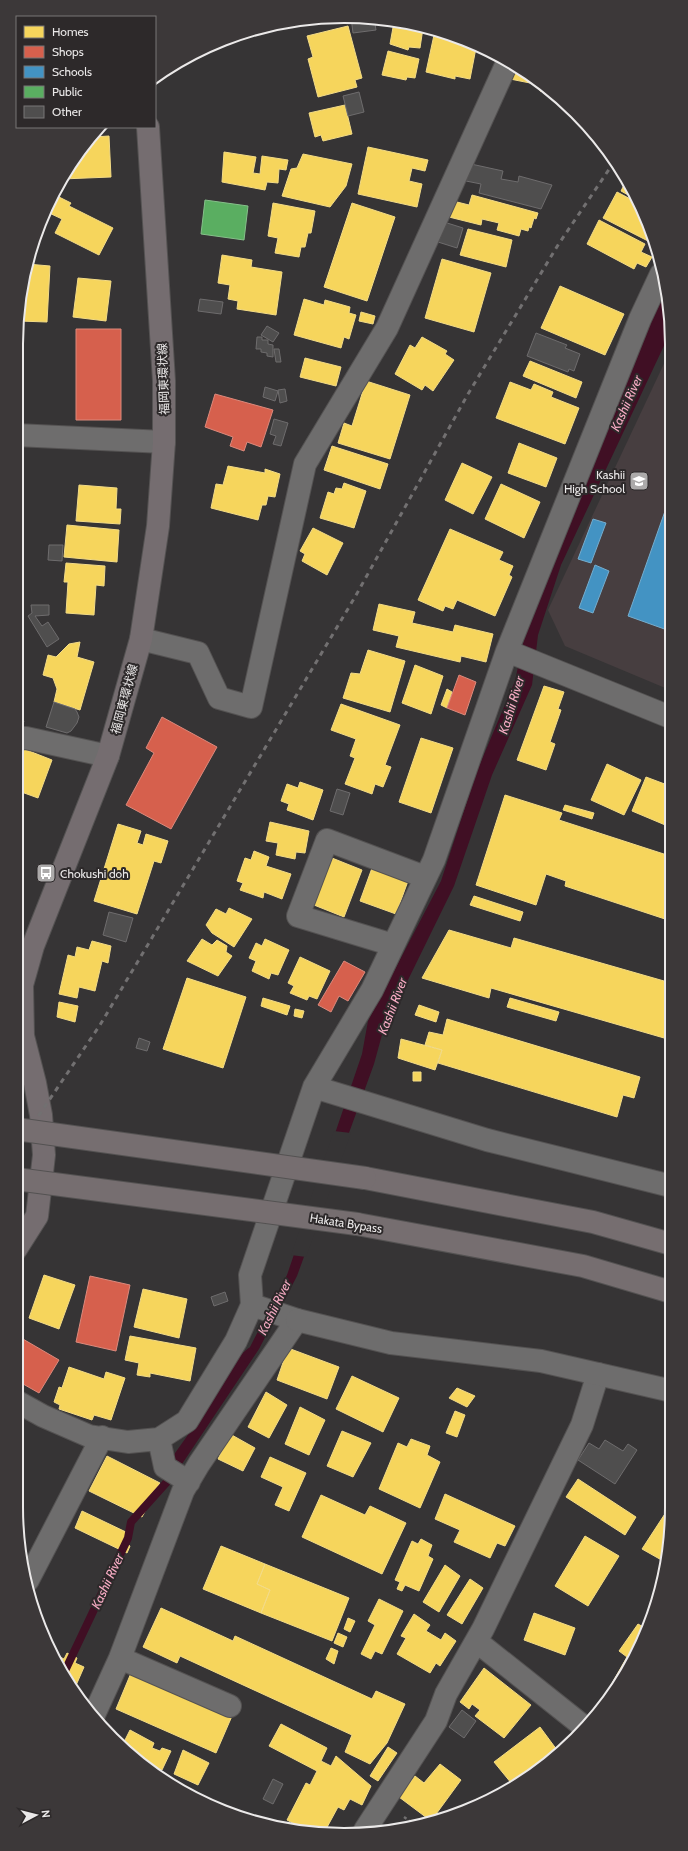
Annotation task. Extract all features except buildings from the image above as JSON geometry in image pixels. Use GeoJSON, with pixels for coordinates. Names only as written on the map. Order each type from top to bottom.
{"type":"FeatureCollection","features":[{"type":"Feature","properties":{"kind":"highway"},"geometry":{"type":"LineString","coordinates":[[23,1130],[365,1178],[593,1222],[665,1242]]}},
{"type":"Feature","properties":{"kind":"highway","name":"Hakata Bypass"},"geometry":{"type":"LineString","coordinates":[[23,1179],[356,1224],[583,1266],[665,1290]]}},
{"type":"Feature","properties":{"kind":"main road","name":"福岡東環状線"},"geometry":{"type":"LineString","coordinates":[[23,981],[33,946],[108,756],[141,639],[158,526],[164,442],[164,381],[148,128]]}},
{"type":"Feature","properties":{"kind":"main road","name":"福岡東環状線"},"geometry":{"type":"LineString","coordinates":[[23,1036],[35,1083],[41,1115],[44,1155],[37,1216],[23,1238]]}},
{"type":"Feature","properties":{"kind":"street"},"geometry":{"type":"LineString","coordinates":[[141,639],[198,653],[219,698],[251,707],[305,464],[388,328],[505,67]]}},
{"type":"Feature","properties":{"kind":"street"},"geometry":{"type":"LineString","coordinates":[[23,1405],[43,1416],[89,1436],[128,1442],[159,1439],[187,1421],[236,1342],[252,1305],[250,1275],[314,1087],[372,990],[434,860],[507,651],[640,319],[659,279]]}},
{"type":"Feature","properties":{"kind":"street"},"geometry":{"type":"LineString","coordinates":[[23,435],[164,442]]}},
{"type":"Feature","properties":{"kind":"street"},"geometry":{"type":"LineString","coordinates":[[507,651],[665,715]]}},
{"type":"Feature","properties":{"kind":"street"},"geometry":{"type":"LineString","coordinates":[[23,738],[108,756]]}},
{"type":"Feature","properties":{"kind":"street"},"geometry":{"type":"LineString","coordinates":[[393,945],[298,916],[327,840],[425,877]]}},
{"type":"Feature","properties":{"kind":"street"},"geometry":{"type":"LineString","coordinates":[[314,1087],[487,1140],[665,1184]]}},
{"type":"Feature","properties":{"kind":"street"},"geometry":{"type":"LineString","coordinates":[[252,1305],[297,1320],[391,1343],[540,1361],[665,1389]]}},
{"type":"Feature","properties":{"kind":"street"},"geometry":{"type":"LineString","coordinates":[[96,1710],[120,1658],[183,1491],[297,1320]]}},
{"type":"Feature","properties":{"kind":"street"},"geometry":{"type":"LineString","coordinates":[[367,1827],[436,1721],[446,1694],[476,1641],[582,1425],[598,1374]]}},
{"type":"Feature","properties":{"kind":"street"},"geometry":{"type":"LineString","coordinates":[[30,1575],[102,1437]]}},
{"type":"Feature","properties":{"kind":"street"},"geometry":{"type":"LineString","coordinates":[[159,1439],[165,1467],[189,1482]]}},
{"type":"Feature","properties":{"kind":"street"},"geometry":{"type":"LineString","coordinates":[[476,1641],[580,1724]]}},
{"type":"Feature","properties":{"kind":"street"},"geometry":{"type":"LineString","coordinates":[[120,1658],[230,1706]]}},
{"type":"Feature","properties":{"kind":"shaded area","name":"Kashii High School"},"geometry":{"type":"Polygon","coordinates":[[[665,361],[665,688],[565,646],[548,610],[665,361]]]}},
{"type":"Feature","properties":{"kind":"water"},"geometry":{"type":"Polygon","coordinates":[[[661,297],[665,344],[561,565],[538,635],[532,685],[492,775],[454,886],[383,1031],[374,1064],[297,1276],[259,1349],[182,1464],[175,1464],[173,1456],[250,1347],[287,1275],[362,1054],[368,1021],[441,881],[477,771],[515,681],[526,629],[541,574],[661,297]]]}},
{"type":"Feature","properties":{"kind":"pier"},"geometry":{"type":"Polygon","coordinates":[[[334,1131],[351,1133],[306,1257],[291,1255],[334,1131]]]}},
{"type":"Feature","properties":{"kind":"waterway","name":"Kashii River"},"geometry":{"type":"LineString","coordinates":[[220,1391],[236,1364],[250,1352]]}},
{"type":"Feature","properties":{"kind":"waterway","name":"Kashii River"},"geometry":{"type":"LineString","coordinates":[[66,1668],[128,1538],[131,1522],[166,1483],[172,1472]]}},
{"type":"Feature","properties":{"kind":"railway"},"geometry":{"type":"LineString","coordinates":[[23,1139],[100,1025],[355,597],[468,394],[558,245],[611,166]]}},
{"type":"Feature","properties":{"kind":"place","name":"Kashii High School"},"geometry":{"type":"Point","coordinates":[639,481]}},
{"type":"Feature","properties":{"kind":"place","name":"Chokushi doh"},"geometry":{"type":"Point","coordinates":[46,873]}}]}
